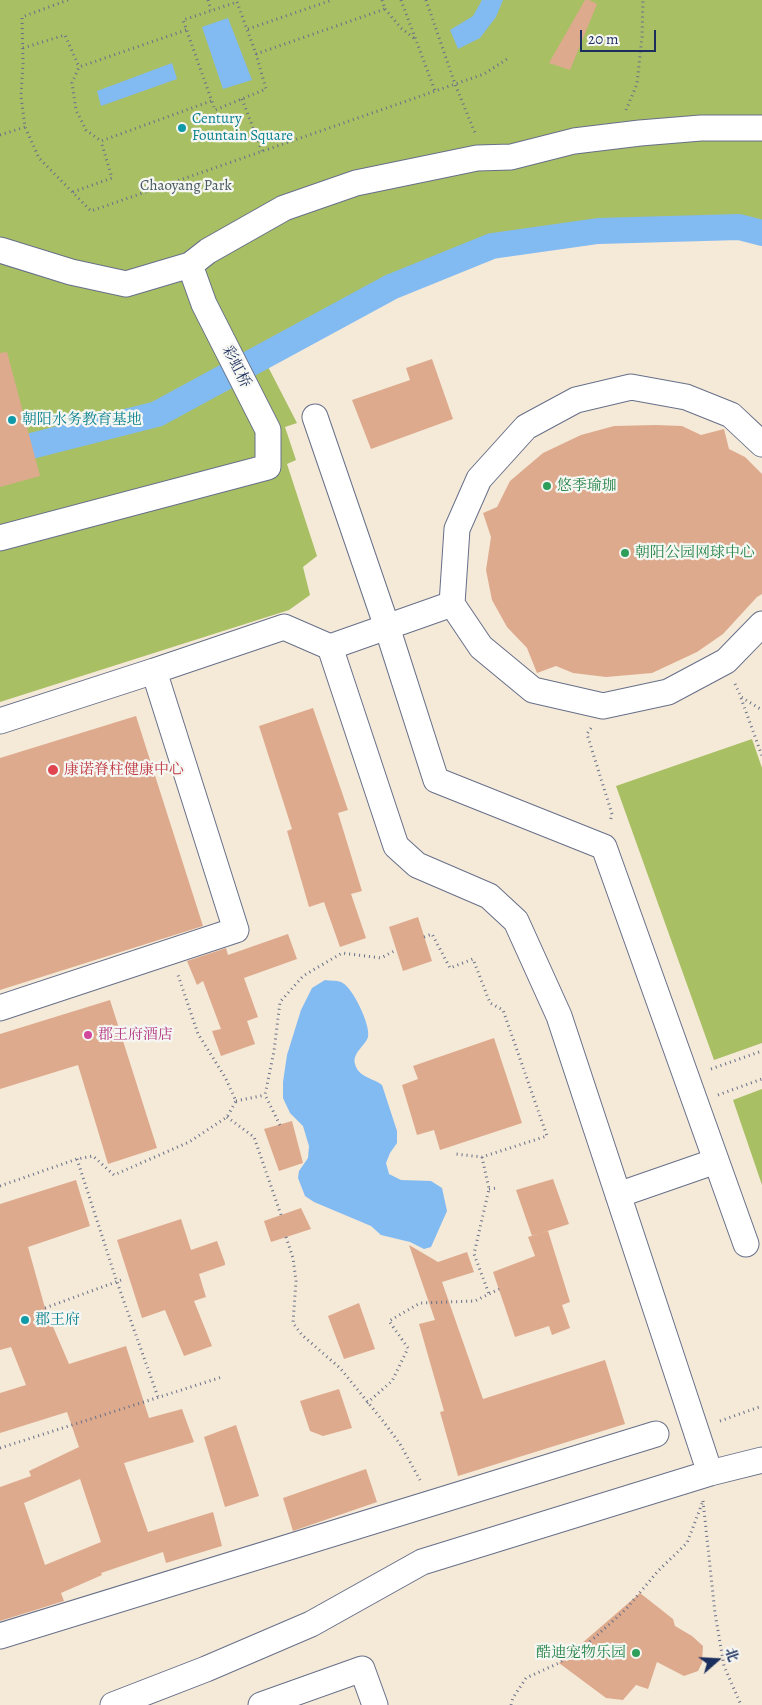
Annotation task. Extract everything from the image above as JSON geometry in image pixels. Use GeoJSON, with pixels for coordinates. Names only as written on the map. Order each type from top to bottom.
{"type":"FeatureCollection","features":[{"type":"Feature","properties":{"kind":"lane"},"geometry":{"type":"LineString","coordinates":[[0,250],[71,272],[126,284],[190,265],[208,251],[284,208],[356,183],[477,158],[511,157],[574,140],[701,128],[762,128]]}},
{"type":"Feature","properties":{"kind":"lane","name":"彩虹桥"},"geometry":{"type":"LineString","coordinates":[[0,538],[268,467],[268,430],[204,304],[190,265]]}},
{"type":"Feature","properties":{"kind":"lane"},"geometry":{"type":"LineString","coordinates":[[762,444],[731,415],[686,397],[631,387],[576,400],[526,427],[479,479],[456,529],[452,604],[481,647],[533,690],[603,706],[668,692],[726,661],[762,624]]}},
{"type":"Feature","properties":{"kind":"lane"},"geometry":{"type":"LineString","coordinates":[[315,417],[387,627],[436,780],[604,847],[746,1244]]}},
{"type":"Feature","properties":{"kind":"lane"},"geometry":{"type":"LineString","coordinates":[[0,720],[284,627],[330,647],[452,604]]}},
{"type":"Feature","properties":{"kind":"lane"},"geometry":{"type":"LineString","coordinates":[[330,647],[396,846],[416,865],[489,896],[516,921],[559,1016],[710,1473]]}},
{"type":"Feature","properties":{"kind":"lane"},"geometry":{"type":"LineString","coordinates":[[0,1008],[236,930],[154,671]]}},
{"type":"Feature","properties":{"kind":"lane"},"geometry":{"type":"LineString","coordinates":[[618,1195],[716,1161]]}},
{"type":"Feature","properties":{"kind":"lane"},"geometry":{"type":"LineString","coordinates":[[0,1636],[656,1434]]}},
{"type":"Feature","properties":{"kind":"lane"},"geometry":{"type":"LineString","coordinates":[[113,1705],[206,1670],[311,1624],[422,1562],[710,1473],[762,1460]]}},
{"type":"Feature","properties":{"kind":"lane"},"geometry":{"type":"LineString","coordinates":[[260,1705],[362,1669],[374,1705]]}},
{"type":"Feature","properties":{"kind":"path"},"geometry":{"type":"LineString","coordinates":[[68,0],[22,17],[21,96],[25,127],[39,158],[91,211],[484,74],[507,58]]}},
{"type":"Feature","properties":{"kind":"path"},"geometry":{"type":"LineString","coordinates":[[208,0],[212,10]]}},
{"type":"Feature","properties":{"kind":"path"},"geometry":{"type":"LineString","coordinates":[[248,29],[332,0]]}},
{"type":"Feature","properties":{"kind":"path"},"geometry":{"type":"LineString","coordinates":[[382,0],[385,9],[401,28],[416,39]]}},
{"type":"Feature","properties":{"kind":"path"},"geometry":{"type":"LineString","coordinates":[[401,0],[435,91]]}},
{"type":"Feature","properties":{"kind":"path"},"geometry":{"type":"LineString","coordinates":[[426,0],[455,84],[478,139],[477,158]]}},
{"type":"Feature","properties":{"kind":"path"},"geometry":{"type":"LineString","coordinates":[[616,136],[637,84],[642,37],[643,0]]}},
{"type":"Feature","properties":{"kind":"path"},"geometry":{"type":"LineString","coordinates":[[237,2],[248,29],[266,89],[215,110],[183,20],[237,2]]}},
{"type":"Feature","properties":{"kind":"path"},"geometry":{"type":"LineString","coordinates":[[256,54],[385,9]]}},
{"type":"Feature","properties":{"kind":"path"},"geometry":{"type":"LineString","coordinates":[[79,67],[186,30]]}},
{"type":"Feature","properties":{"kind":"path"},"geometry":{"type":"LineString","coordinates":[[23,48],[65,35],[79,67],[72,83],[76,110],[86,130],[101,141],[112,178],[73,192]]}},
{"type":"Feature","properties":{"kind":"path"},"geometry":{"type":"LineString","coordinates":[[242,99],[262,151]]}},
{"type":"Feature","properties":{"kind":"path"},"geometry":{"type":"LineString","coordinates":[[101,141],[211,101]]}},
{"type":"Feature","properties":{"kind":"path"},"geometry":{"type":"LineString","coordinates":[[0,135],[25,127]]}},
{"type":"Feature","properties":{"kind":"path"},"geometry":{"type":"LineString","coordinates":[[726,661],[762,756]]}},
{"type":"Feature","properties":{"kind":"path"},"geometry":{"type":"LineString","coordinates":[[741,697],[762,710]]}},
{"type":"Feature","properties":{"kind":"path"},"geometry":{"type":"LineString","coordinates":[[603,706],[587,734],[612,814],[604,847]]}},
{"type":"Feature","properties":{"kind":"path"},"geometry":{"type":"LineString","coordinates":[[424,937],[432,934],[450,968],[473,959],[490,1003],[503,1010],[546,1136],[482,1157],[456,1154]]}},
{"type":"Feature","properties":{"kind":"path"},"geometry":{"type":"LineString","coordinates":[[280,1125],[265,1095],[274,1051],[280,1002],[303,976],[342,953],[381,958],[396,950]]}},
{"type":"Feature","properties":{"kind":"path"},"geometry":{"type":"LineString","coordinates":[[177,973],[198,1034],[225,1078],[236,1101]]}},
{"type":"Feature","properties":{"kind":"path"},"geometry":{"type":"LineString","coordinates":[[686,1077],[762,1051]]}},
{"type":"Feature","properties":{"kind":"path"},"geometry":{"type":"LineString","coordinates":[[695,1103],[762,1079]]}},
{"type":"Feature","properties":{"kind":"path"},"geometry":{"type":"LineString","coordinates":[[0,1186],[78,1159],[93,1156],[114,1175],[189,1142],[227,1117],[236,1101],[265,1095]]}},
{"type":"Feature","properties":{"kind":"path"},"geometry":{"type":"LineString","coordinates":[[227,1117],[254,1137],[281,1215]]}},
{"type":"Feature","properties":{"kind":"path"},"geometry":{"type":"LineString","coordinates":[[482,1157],[489,1189],[474,1254],[489,1294]]}},
{"type":"Feature","properties":{"kind":"path"},"geometry":{"type":"LineString","coordinates":[[78,1159],[117,1282],[158,1398]]}},
{"type":"Feature","properties":{"kind":"path"},"geometry":{"type":"LineString","coordinates":[[489,1189],[497,1188]]}},
{"type":"Feature","properties":{"kind":"path"},"geometry":{"type":"LineString","coordinates":[[286,1237],[293,1258],[296,1281],[293,1323],[302,1335],[340,1368],[400,1444],[433,1503]]}},
{"type":"Feature","properties":{"kind":"path"},"geometry":{"type":"LineString","coordinates":[[45,1308],[124,1280]]}},
{"type":"Feature","properties":{"kind":"path"},"geometry":{"type":"LineString","coordinates":[[368,1403],[392,1381],[408,1348],[389,1321],[420,1303],[475,1301],[499,1289]]}},
{"type":"Feature","properties":{"kind":"path"},"geometry":{"type":"LineString","coordinates":[[0,1448],[222,1377]]}},
{"type":"Feature","properties":{"kind":"path"},"geometry":{"type":"LineString","coordinates":[[696,1429],[762,1406]]}},
{"type":"Feature","properties":{"kind":"path"},"geometry":{"type":"LineString","coordinates":[[511,1705],[526,1678],[559,1663],[592,1640],[626,1609],[658,1571],[687,1543],[703,1500],[715,1613],[724,1666],[741,1705]]}},
{"type":"Feature","properties":{"kind":"green space","name":"Chaoyang Park"},"geometry":{"type":"Polygon","coordinates":[[[0,0],[762,0],[762,233],[738,227],[598,231],[492,246],[391,287],[263,357],[297,423],[285,427],[296,460],[287,464],[317,556],[303,567],[310,595],[289,610],[0,702],[0,0]]]}},
{"type":"Feature","properties":{"kind":"green space"},"geometry":{"type":"Polygon","coordinates":[[[752,739],[762,768],[762,1043],[714,1060],[616,786],[752,739]]]}},
{"type":"Feature","properties":{"kind":"green space"},"geometry":{"type":"Polygon","coordinates":[[[762,1089],[762,1185],[733,1100],[762,1089]]]}},
{"type":"Feature","properties":{"kind":"water"},"geometry":{"type":"Polygon","coordinates":[[[482,0],[503,0],[496,17],[480,38],[458,49],[450,30],[473,16],[482,0]]]}},
{"type":"Feature","properties":{"kind":"water"},"geometry":{"type":"Polygon","coordinates":[[[228,18],[252,80],[223,89],[202,27],[228,18]]]}},
{"type":"Feature","properties":{"kind":"water"},"geometry":{"type":"Polygon","coordinates":[[[172,63],[177,79],[101,106],[97,91],[172,63]]]}},
{"type":"Feature","properties":{"kind":"water"},"geometry":{"type":"Polygon","coordinates":[[[325,980],[339,981],[345,985],[360,1006],[367,1024],[368,1037],[355,1056],[355,1064],[362,1075],[382,1085],[397,1131],[397,1143],[386,1163],[389,1174],[401,1180],[431,1181],[442,1188],[447,1211],[431,1247],[424,1249],[410,1242],[381,1235],[371,1226],[314,1202],[305,1196],[298,1178],[299,1171],[308,1158],[309,1146],[303,1126],[290,1113],[283,1098],[283,1082],[287,1055],[301,1010],[312,988],[325,980]]]}},
{"type":"Feature","properties":{"kind":"building"},"geometry":{"type":"Polygon","coordinates":[[[585,0],[597,4],[570,70],[549,63],[585,0]]]}},
{"type":"Feature","properties":{"kind":"building","name":"朝阳水务教育基地"},"geometry":{"type":"Polygon","coordinates":[[[7,352],[40,476],[0,487],[0,353],[7,352]]]}},
{"type":"Feature","properties":{"kind":"building"},"geometry":{"type":"Polygon","coordinates":[[[432,359],[453,419],[371,449],[352,400],[410,380],[406,368],[432,359]]]}},
{"type":"Feature","properties":{"kind":"building","name":"朝阳公园网球中心"},"geometry":{"type":"Polygon","coordinates":[[[614,426],[682,426],[701,435],[724,429],[729,449],[745,457],[762,474],[762,594],[723,634],[697,652],[652,673],[606,677],[573,673],[556,666],[537,673],[527,648],[507,627],[492,600],[486,570],[491,537],[483,513],[497,507],[510,481],[543,453],[581,435],[614,426]]]}},
{"type":"Feature","properties":{"kind":"building"},"geometry":{"type":"Polygon","coordinates":[[[313,708],[348,810],[338,813],[362,891],[351,894],[366,938],[340,947],[324,902],[309,907],[287,831],[292,829],[259,726],[313,708]]]}},
{"type":"Feature","properties":{"kind":"building"},"geometry":{"type":"Polygon","coordinates":[[[136,716],[203,926],[0,990],[0,758],[136,716]]]}},
{"type":"Feature","properties":{"kind":"building"},"geometry":{"type":"Polygon","coordinates":[[[418,917],[432,961],[403,971],[389,927],[418,917]]]}},
{"type":"Feature","properties":{"kind":"building"},"geometry":{"type":"Polygon","coordinates":[[[288,934],[297,959],[244,978],[258,1017],[247,1021],[255,1044],[221,1056],[212,1031],[221,1029],[203,981],[197,985],[187,961],[226,948],[228,955],[288,934]]]}},
{"type":"Feature","properties":{"kind":"building"},"geometry":{"type":"Polygon","coordinates":[[[110,1000],[157,1148],[108,1164],[78,1065],[0,1089],[0,1034],[110,1000]]]}},
{"type":"Feature","properties":{"kind":"building"},"geometry":{"type":"Polygon","coordinates":[[[494,1038],[522,1123],[440,1150],[434,1130],[417,1135],[402,1085],[418,1079],[413,1066],[494,1038]]]}},
{"type":"Feature","properties":{"kind":"building"},"geometry":{"type":"Polygon","coordinates":[[[292,1121],[303,1163],[279,1171],[264,1129],[292,1121]]]}},
{"type":"Feature","properties":{"kind":"building"},"geometry":{"type":"Polygon","coordinates":[[[553,1179],[569,1224],[532,1236],[516,1190],[553,1179]]]}},
{"type":"Feature","properties":{"kind":"building"},"geometry":{"type":"Polygon","coordinates":[[[76,1180],[90,1226],[28,1247],[45,1308],[69,1364],[126,1346],[149,1418],[182,1409],[194,1442],[124,1463],[148,1532],[213,1512],[222,1546],[166,1563],[163,1552],[101,1573],[102,1575],[61,1593],[64,1601],[0,1621],[0,1487],[31,1476],[29,1471],[79,1447],[67,1412],[0,1433],[0,1393],[26,1385],[11,1347],[0,1350],[0,1204],[76,1180]],[[80,1479],[24,1503],[45,1565],[101,1542],[80,1479]]]}},
{"type":"Feature","properties":{"kind":"building"},"geometry":{"type":"Polygon","coordinates":[[[301,1208],[311,1229],[271,1242],[264,1221],[301,1208]]]}},
{"type":"Feature","properties":{"kind":"building"},"geometry":{"type":"Polygon","coordinates":[[[181,1219],[191,1250],[217,1241],[225,1263],[225,1265],[199,1274],[206,1297],[194,1301],[212,1346],[184,1356],[165,1310],[142,1318],[117,1240],[181,1219]]]}},
{"type":"Feature","properties":{"kind":"building"},"geometry":{"type":"Polygon","coordinates":[[[548,1231],[570,1302],[562,1305],[570,1328],[552,1335],[549,1326],[515,1337],[493,1272],[535,1256],[528,1237],[548,1231]]]}},
{"type":"Feature","properties":{"kind":"building"},"geometry":{"type":"Polygon","coordinates":[[[409,1245],[438,1262],[467,1252],[474,1272],[442,1282],[483,1399],[605,1360],[625,1424],[458,1476],[440,1412],[444,1411],[419,1324],[435,1320],[409,1245]]]}},
{"type":"Feature","properties":{"kind":"building"},"geometry":{"type":"Polygon","coordinates":[[[359,1303],[375,1349],[344,1359],[328,1316],[359,1303]]]}},
{"type":"Feature","properties":{"kind":"building"},"geometry":{"type":"Polygon","coordinates":[[[339,1389],[352,1428],[323,1436],[310,1431],[300,1401],[339,1389]]]}},
{"type":"Feature","properties":{"kind":"building"},"geometry":{"type":"Polygon","coordinates":[[[236,1425],[259,1496],[225,1507],[204,1437],[236,1425]]]}},
{"type":"Feature","properties":{"kind":"building"},"geometry":{"type":"Polygon","coordinates":[[[366,1469],[377,1502],[293,1531],[283,1498],[366,1469]]]}},
{"type":"Feature","properties":{"kind":"building","name":"酷迪宠物乐园"},"geometry":{"type":"Polygon","coordinates":[[[640,1593],[673,1619],[675,1626],[692,1636],[703,1646],[702,1663],[698,1671],[684,1676],[657,1662],[648,1689],[636,1685],[623,1700],[606,1698],[559,1663],[640,1593]]]}},
{"type":"Feature","properties":{"kind":"waterway"},"geometry":{"type":"LineString","coordinates":[[0,454],[157,414],[391,287],[492,246],[598,231],[739,227],[762,233]]}},
{"type":"Feature","properties":{"kind":"place","name":"Century Fountain Square"},"geometry":{"type":"Point","coordinates":[182,128]}},
{"type":"Feature","properties":{"kind":"place","name":"朝阳水务教育基地"},"geometry":{"type":"Point","coordinates":[12,420]}},
{"type":"Feature","properties":{"kind":"place","name":"悠季瑜珈"},"geometry":{"type":"Point","coordinates":[547,486]}},
{"type":"Feature","properties":{"kind":"place","name":"朝阳公园网球中心"},"geometry":{"type":"Point","coordinates":[625,553]}},
{"type":"Feature","properties":{"kind":"place","name":"康诺脊柱健康中心"},"geometry":{"type":"Point","coordinates":[53,770]}},
{"type":"Feature","properties":{"kind":"place","name":"郡王府酒店"},"geometry":{"type":"Point","coordinates":[88,1035]}},
{"type":"Feature","properties":{"kind":"place","name":"郡王府"},"geometry":{"type":"Point","coordinates":[25,1320]}},
{"type":"Feature","properties":{"kind":"place","name":"酷迪宠物乐园"},"geometry":{"type":"Point","coordinates":[636,1653]}}]}
